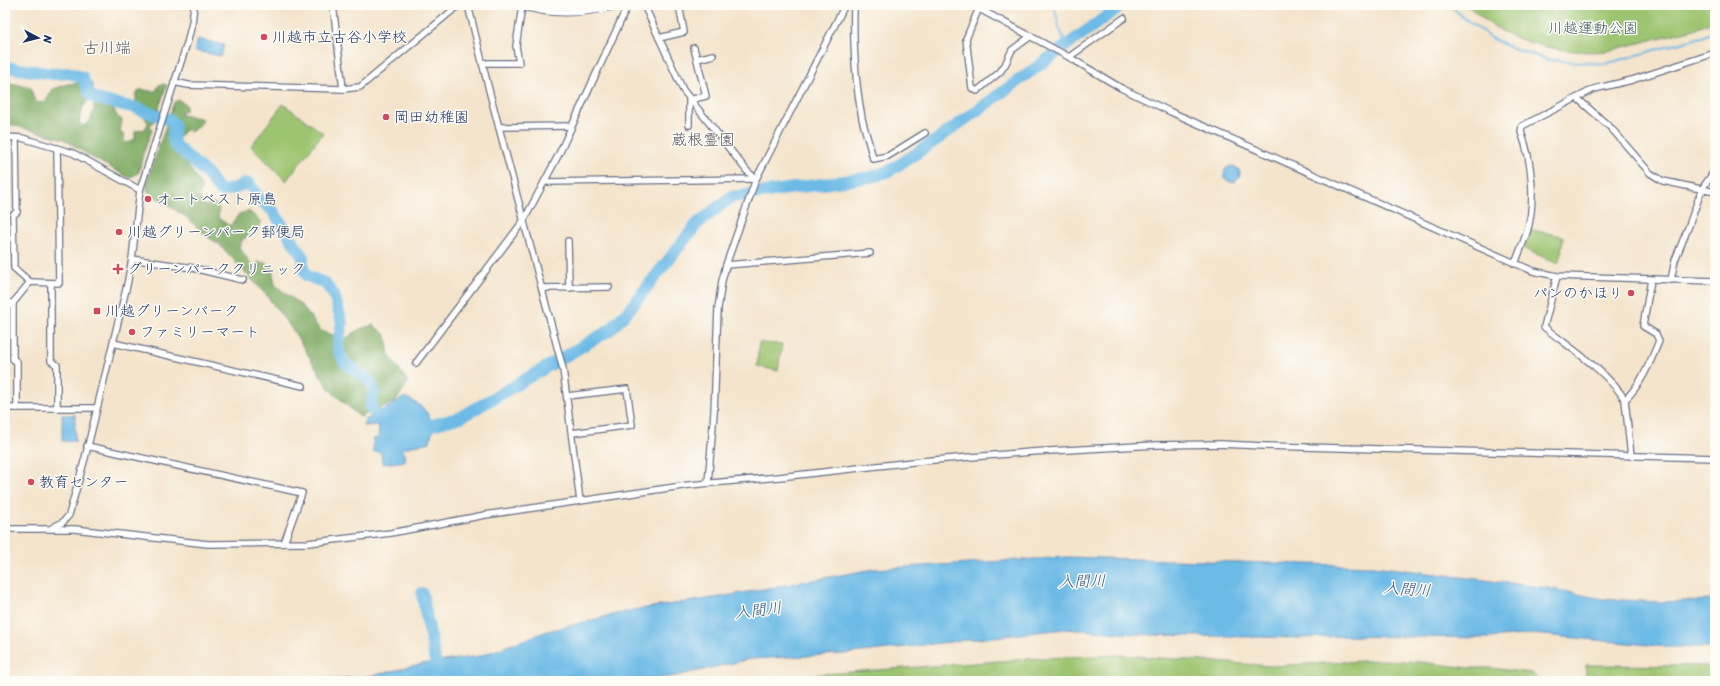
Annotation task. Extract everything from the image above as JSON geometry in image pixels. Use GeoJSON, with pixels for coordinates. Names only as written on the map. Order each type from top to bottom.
{"type":"FeatureCollection","features":[{"type":"Feature","properties":{"kind":"street"},"geometry":{"type":"LineString","coordinates":[[50,529],[63,522],[68,515],[87,446],[132,259],[140,190],[188,40],[194,5]]}},
{"type":"Feature","properties":{"kind":"street"},"geometry":{"type":"LineString","coordinates":[[333,5],[343,89]]}},
{"type":"Feature","properties":{"kind":"street"},"geometry":{"type":"LineString","coordinates":[[174,82],[188,85],[343,89],[360,87],[459,5]]}},
{"type":"Feature","properties":{"kind":"street"},"geometry":{"type":"LineString","coordinates":[[468,5],[563,369],[580,501]]}},
{"type":"Feature","properties":{"kind":"street"},"geometry":{"type":"LineString","coordinates":[[482,63],[519,63],[516,46],[521,6],[559,12],[574,8],[618,5]]}},
{"type":"Feature","properties":{"kind":"street"},"geometry":{"type":"LineString","coordinates":[[416,363],[524,220],[545,182],[628,5]]}},
{"type":"Feature","properties":{"kind":"street"},"geometry":{"type":"LineString","coordinates":[[644,5],[689,100],[747,171],[756,179]]}},
{"type":"Feature","properties":{"kind":"street"},"geometry":{"type":"LineString","coordinates":[[659,38],[684,32],[678,5]]}},
{"type":"Feature","properties":{"kind":"street"},"geometry":{"type":"LineString","coordinates":[[708,483],[714,413],[718,308],[726,265],[756,179],[845,5]]}},
{"type":"Feature","properties":{"kind":"street"},"geometry":{"type":"LineString","coordinates":[[854,5],[855,55],[862,118],[873,159],[888,156],[900,150],[925,133]]}},
{"type":"Feature","properties":{"kind":"street"},"geometry":{"type":"LineString","coordinates":[[972,5],[1068,56],[1121,88],[1171,112],[1514,264],[1533,271],[1557,276],[1715,281]]}},
{"type":"Feature","properties":{"kind":"street"},"geometry":{"type":"LineString","coordinates":[[979,8],[966,38],[972,88],[974,90],[977,91],[982,88],[1000,72],[1012,50],[1031,36]]}},
{"type":"Feature","properties":{"kind":"street"},"geometry":{"type":"LineString","coordinates":[[1068,56],[1124,18]]}},
{"type":"Feature","properties":{"kind":"street"},"geometry":{"type":"LineString","coordinates":[[689,100],[706,96],[694,48]]}},
{"type":"Feature","properties":{"kind":"street"},"geometry":{"type":"LineString","coordinates":[[1514,264],[1527,231],[1531,204],[1531,166],[1521,132],[1522,126],[1594,89],[1632,80],[1715,53]]}},
{"type":"Feature","properties":{"kind":"street"},"geometry":{"type":"LineString","coordinates":[[697,59],[713,55]]}},
{"type":"Feature","properties":{"kind":"street"},"geometry":{"type":"LineString","coordinates":[[1577,98],[1611,128],[1650,173],[1663,181],[1715,192]]}},
{"type":"Feature","properties":{"kind":"street"},"geometry":{"type":"LineString","coordinates":[[689,100],[689,125]]}},
{"type":"Feature","properties":{"kind":"street"},"geometry":{"type":"LineString","coordinates":[[499,127],[571,126]]}},
{"type":"Feature","properties":{"kind":"street"},"geometry":{"type":"LineString","coordinates":[[5,137],[16,138],[57,148],[88,160],[140,190]]}},
{"type":"Feature","properties":{"kind":"street"},"geometry":{"type":"LineString","coordinates":[[16,138],[16,212],[13,215],[14,268],[30,282],[59,283],[57,148]]}},
{"type":"Feature","properties":{"kind":"street"},"geometry":{"type":"LineString","coordinates":[[1671,280],[1675,260],[1702,189],[1715,170]]}},
{"type":"Feature","properties":{"kind":"street"},"geometry":{"type":"LineString","coordinates":[[545,182],[756,179]]}},
{"type":"Feature","properties":{"kind":"street"},"geometry":{"type":"LineString","coordinates":[[568,241],[569,288]]}},
{"type":"Feature","properties":{"kind":"street"},"geometry":{"type":"LineString","coordinates":[[726,265],[870,253]]}},
{"type":"Feature","properties":{"kind":"street"},"geometry":{"type":"LineString","coordinates":[[132,259],[192,268],[243,280]]}},
{"type":"Feature","properties":{"kind":"street"},"geometry":{"type":"LineString","coordinates":[[1557,276],[1544,327],[1609,380],[1620,392],[1625,400],[1632,456]]}},
{"type":"Feature","properties":{"kind":"street"},"geometry":{"type":"LineString","coordinates":[[1625,400],[1635,390],[1648,369],[1659,341],[1656,334],[1642,326],[1651,280]]}},
{"type":"Feature","properties":{"kind":"street"},"geometry":{"type":"LineString","coordinates":[[17,408],[18,362],[13,360],[13,303],[30,282]]}},
{"type":"Feature","properties":{"kind":"street"},"geometry":{"type":"LineString","coordinates":[[51,283],[51,360],[57,365],[58,408]]}},
{"type":"Feature","properties":{"kind":"street"},"geometry":{"type":"LineString","coordinates":[[542,288],[609,287]]}},
{"type":"Feature","properties":{"kind":"street"},"geometry":{"type":"LineString","coordinates":[[5,303],[13,303]]}},
{"type":"Feature","properties":{"kind":"street"},"geometry":{"type":"LineString","coordinates":[[113,343],[303,386]]}},
{"type":"Feature","properties":{"kind":"street"},"geometry":{"type":"LineString","coordinates":[[567,396],[627,389],[632,425],[572,433]]}},
{"type":"Feature","properties":{"kind":"street"},"geometry":{"type":"LineString","coordinates":[[5,408],[96,408]]}},
{"type":"Feature","properties":{"kind":"street"},"geometry":{"type":"LineString","coordinates":[[5,529],[50,529],[122,533],[208,544],[308,543],[391,533],[485,515],[708,483],[779,477],[961,457],[1156,445],[1221,444],[1715,458]]}},
{"type":"Feature","properties":{"kind":"street"},"geometry":{"type":"LineString","coordinates":[[87,446],[302,494],[284,544]]}},
{"type":"Feature","properties":{"kind":"green space","name":"川越運動公園"},"geometry":{"type":"Polygon","coordinates":[[[1467,5],[1715,5],[1715,21],[1698,28],[1608,51],[1584,52],[1547,47],[1512,36],[1488,22],[1467,5]]]}},
{"type":"Feature","properties":{"kind":"green space"},"geometry":{"type":"Polygon","coordinates":[[[5,82],[31,87],[33,97],[37,103],[46,101],[53,89],[68,84],[87,82],[93,85],[93,92],[83,107],[79,121],[82,126],[90,120],[94,111],[94,104],[102,102],[111,104],[117,116],[122,120],[120,132],[124,135],[124,141],[127,143],[135,139],[135,131],[145,129],[148,123],[143,114],[136,111],[136,95],[139,90],[156,91],[159,85],[167,85],[154,121],[150,126],[152,130],[143,154],[139,172],[130,178],[93,158],[64,139],[5,123],[5,82]]]}},
{"type":"Feature","properties":{"kind":"green space"},"geometry":{"type":"Polygon","coordinates":[[[179,100],[186,105],[186,110],[181,112],[181,115],[200,118],[203,120],[197,128],[190,132],[188,129],[182,133],[177,143],[176,150],[200,184],[201,189],[199,196],[204,206],[214,203],[219,208],[218,218],[230,226],[239,214],[249,211],[261,222],[258,231],[243,239],[239,247],[253,266],[259,262],[266,263],[272,267],[275,285],[302,306],[321,331],[345,339],[360,329],[373,325],[386,335],[389,355],[408,382],[396,401],[360,417],[329,389],[294,332],[267,296],[219,244],[209,238],[186,217],[147,191],[147,182],[174,102],[179,100]]]}},
{"type":"Feature","properties":{"kind":"green space"},"geometry":{"type":"Polygon","coordinates":[[[283,104],[323,133],[286,181],[251,146],[283,104]]]}},
{"type":"Feature","properties":{"kind":"green space"},"geometry":{"type":"Polygon","coordinates":[[[1531,230],[1563,236],[1561,254],[1558,263],[1524,249],[1531,230]]]}},
{"type":"Feature","properties":{"kind":"green space"},"geometry":{"type":"Polygon","coordinates":[[[759,343],[782,344],[778,371],[757,366],[759,343]]]}},
{"type":"Feature","properties":{"kind":"green space"},"geometry":{"type":"Polygon","coordinates":[[[1120,655],[1271,666],[1382,660],[1420,662],[1531,673],[1542,681],[761,681],[809,675],[1041,658],[1120,655]]]}},
{"type":"Feature","properties":{"kind":"green space"},"geometry":{"type":"Polygon","coordinates":[[[1586,665],[1715,666],[1715,681],[1586,681],[1586,665]]]}},
{"type":"Feature","properties":{"kind":"water"},"geometry":{"type":"Polygon","coordinates":[[[198,39],[224,45],[221,56],[195,51],[198,39]]]}},
{"type":"Feature","properties":{"kind":"water"},"geometry":{"type":"Polygon","coordinates":[[[1232,166],[1239,171],[1240,174],[1235,181],[1232,182],[1225,177],[1224,174],[1229,167],[1232,166]]]}},
{"type":"Feature","properties":{"kind":"water"},"geometry":{"type":"Polygon","coordinates":[[[405,397],[423,408],[429,416],[432,428],[430,442],[403,448],[405,461],[382,464],[381,452],[373,452],[373,439],[378,438],[379,425],[363,426],[365,420],[405,397]]]}},
{"type":"Feature","properties":{"kind":"water"},"geometry":{"type":"Polygon","coordinates":[[[62,415],[75,415],[75,441],[62,441],[62,415]]]}},
{"type":"Feature","properties":{"kind":"water","name":"入間川"},"geometry":{"type":"Polygon","coordinates":[[[1068,557],[1374,566],[1547,588],[1603,599],[1659,602],[1715,600],[1715,647],[1669,647],[1533,634],[1489,638],[1346,636],[1301,638],[1152,635],[1064,629],[844,654],[750,659],[676,676],[638,681],[319,681],[375,675],[422,664],[480,656],[548,631],[633,610],[714,598],[874,569],[1068,557]]]}},
{"type":"Feature","properties":{"kind":"waterway"},"geometry":{"type":"LineString","coordinates":[[1054,5],[1059,27],[1066,45]]}},
{"type":"Feature","properties":{"kind":"waterway"},"geometry":{"type":"LineString","coordinates":[[420,433],[432,425],[461,417],[610,330],[628,311],[697,224],[731,197],[872,177],[891,170],[938,139],[1122,5]]}},
{"type":"Feature","properties":{"kind":"waterway"},"geometry":{"type":"LineString","coordinates":[[1450,5],[1465,19],[1493,39],[1510,47],[1549,60],[1605,64],[1702,37],[1715,31]]}},
{"type":"Feature","properties":{"kind":"waterway"},"geometry":{"type":"LineString","coordinates":[[5,67],[54,74],[69,73],[82,77],[91,96],[100,100],[136,108],[170,120],[174,124],[173,139],[175,145],[208,175],[218,189],[224,191],[236,188],[245,183],[249,184],[260,200],[273,211],[303,257],[303,268],[307,276],[325,283],[334,295],[342,323],[338,343],[339,352],[345,363],[371,382],[374,393],[370,407],[387,426]]}},
{"type":"Feature","properties":{"kind":"waterway"},"geometry":{"type":"LineString","coordinates":[[422,593],[439,681]]}},
{"type":"Feature","properties":{"kind":"place","name":"川越市立古谷小学校"},"geometry":{"type":"Point","coordinates":[264,37]}},
{"type":"Feature","properties":{"kind":"place","name":"岡田幼稚園"},"geometry":{"type":"Point","coordinates":[386,117]}},
{"type":"Feature","properties":{"kind":"place","name":"オートベスト原島"},"geometry":{"type":"Point","coordinates":[148,199]}},
{"type":"Feature","properties":{"kind":"place","name":"川越グリーンパーク郵便局"},"geometry":{"type":"Point","coordinates":[119,232]}},
{"type":"Feature","properties":{"kind":"place","name":"グリーンパーククリニック"},"geometry":{"type":"Point","coordinates":[118,269]}},
{"type":"Feature","properties":{"kind":"place","name":"パンのかほり"},"geometry":{"type":"Point","coordinates":[1631,293]}},
{"type":"Feature","properties":{"kind":"place","name":"川越グリーンパーク"},"geometry":{"type":"Point","coordinates":[97,311]}},
{"type":"Feature","properties":{"kind":"place","name":"ファミリーマート"},"geometry":{"type":"Point","coordinates":[132,332]}},
{"type":"Feature","properties":{"kind":"place","name":"教育センター"},"geometry":{"type":"Point","coordinates":[31,482]}},
{"type":"Feature","properties":{"kind":"district","name":"古川端"},"geometry":{"type":"Point","coordinates":[107,47]}},
{"type":"Feature","properties":{"kind":"district","name":"蔵根霊園"},"geometry":{"type":"Point","coordinates":[703,139]}}]}
